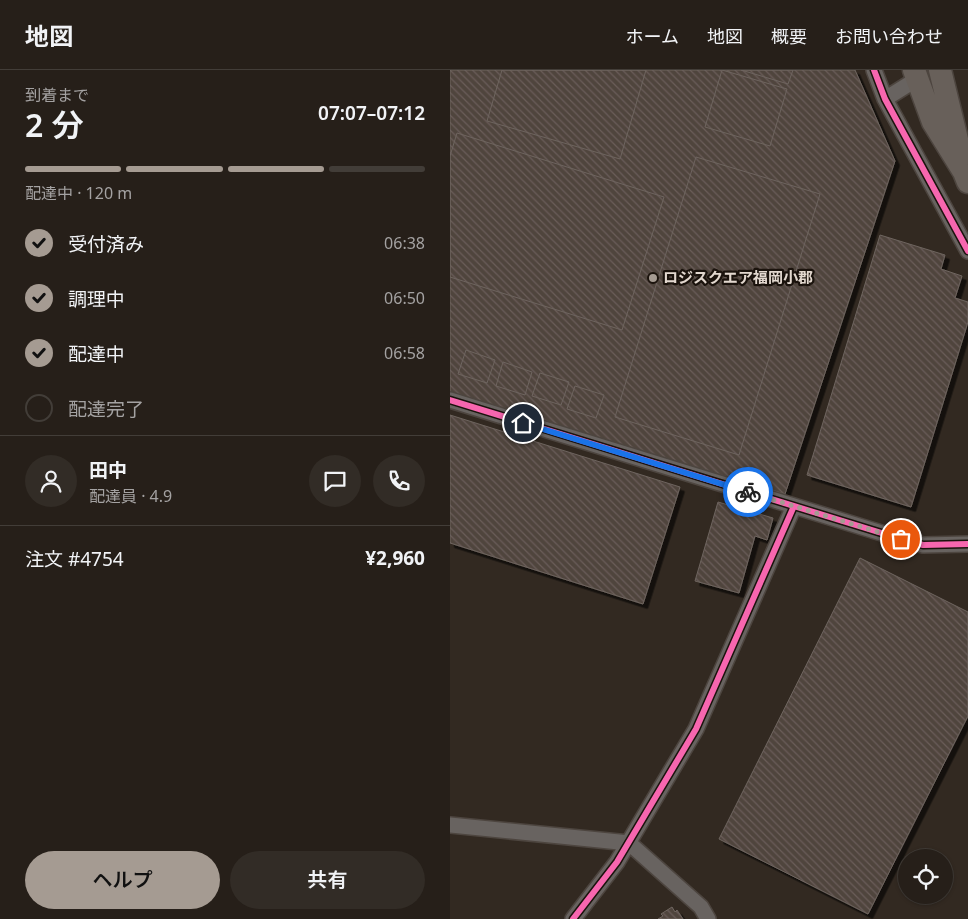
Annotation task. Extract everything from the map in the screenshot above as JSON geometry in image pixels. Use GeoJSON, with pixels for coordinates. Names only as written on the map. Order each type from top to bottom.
{"type":"FeatureCollection","features":[{"type":"Feature","properties":{"kind":"highway"},"geometry":{"type":"LineString","coordinates":[[940,70],[966,177]]}},
{"type":"Feature","properties":{"kind":"highway"},"geometry":{"type":"LineString","coordinates":[[953,70],[968,121]]}},
{"type":"Feature","properties":{"kind":"highway"},"geometry":{"type":"LineString","coordinates":[[911,77],[933,122],[966,177]]}},
{"type":"Feature","properties":{"kind":"street"},"geometry":{"type":"LineString","coordinates":[[874,70],[885,99],[968,251]]}},
{"type":"Feature","properties":{"kind":"street"},"geometry":{"type":"LineString","coordinates":[[885,99],[911,77]]}},
{"type":"Feature","properties":{"kind":"street"},"geometry":{"type":"LineString","coordinates":[[450,400],[923,545],[968,544]]}},
{"type":"Feature","properties":{"kind":"street"},"geometry":{"type":"LineString","coordinates":[[573,919],[617,862],[696,729],[794,506]]}},
{"type":"Feature","properties":{"kind":"street"},"geometry":{"type":"LineString","coordinates":[[450,825],[629,842],[700,907],[708,919]]}},
{"type":"Feature","properties":{"kind":"building","name":"ロジスクエア福岡小郡"},"geometry":{"type":"Polygon","coordinates":[[[450,70],[855,70],[895,161],[785,494],[450,394],[450,70]]]}},
{"type":"Feature","properties":{"kind":"building"},"geometry":{"type":"Polygon","coordinates":[[[502,70],[646,70],[620,159],[487,121],[502,70]]]}},
{"type":"Feature","properties":{"kind":"building"},"geometry":{"type":"Polygon","coordinates":[[[722,70],[787,89],[770,146],[705,127],[722,70]]]}},
{"type":"Feature","properties":{"kind":"building"},"geometry":{"type":"Polygon","coordinates":[[[741,70],[793,70],[788,84],[741,70]]]}},
{"type":"Feature","properties":{"kind":"building"},"geometry":{"type":"Polygon","coordinates":[[[457,133],[664,197],[622,330],[450,277],[450,156],[457,133]]]}},
{"type":"Feature","properties":{"kind":"building"},"geometry":{"type":"Polygon","coordinates":[[[696,157],[820,194],[739,455],[615,417],[696,157]]]}},
{"type":"Feature","properties":{"kind":"building"},"geometry":{"type":"Polygon","coordinates":[[[880,235],[945,255],[941,269],[962,276],[955,298],[968,302],[968,322],[911,507],[807,475],[880,235]]]}},
{"type":"Feature","properties":{"kind":"building"},"geometry":{"type":"Polygon","coordinates":[[[466,350],[495,360],[487,383],[458,374],[466,350]]]}},
{"type":"Feature","properties":{"kind":"building"},"geometry":{"type":"Polygon","coordinates":[[[503,362],[532,372],[525,395],[496,386],[503,362]]]}},
{"type":"Feature","properties":{"kind":"building"},"geometry":{"type":"Polygon","coordinates":[[[540,373],[569,382],[561,405],[532,396],[540,373]]]}},
{"type":"Feature","properties":{"kind":"building"},"geometry":{"type":"Polygon","coordinates":[[[575,386],[604,395],[596,418],[567,409],[575,386]]]}},
{"type":"Feature","properties":{"kind":"building"},"geometry":{"type":"Polygon","coordinates":[[[450,415],[680,487],[643,604],[450,543],[450,415]]]}},
{"type":"Feature","properties":{"kind":"building"},"geometry":{"type":"Polygon","coordinates":[[[718,502],[773,518],[767,540],[755,536],[739,593],[695,581],[718,502]]]}},
{"type":"Feature","properties":{"kind":"building"},"geometry":{"type":"Polygon","coordinates":[[[860,558],[968,612],[968,716],[901,849],[898,849],[898,855],[868,914],[719,839],[860,558]]]}},
{"type":"Feature","properties":{"kind":"building"},"geometry":{"type":"Polygon","coordinates":[[[672,907],[675,912],[677,910],[683,919],[658,919],[663,916],[661,914],[672,907]]]}},
{"type":"Feature","properties":{"kind":"cycle path"},"geometry":{"type":"LineString","coordinates":[[874,70],[885,99],[968,251]]}},
{"type":"Feature","properties":{"kind":"cycle path"},"geometry":{"type":"LineString","coordinates":[[450,400],[901,539],[923,545],[968,544]]}},
{"type":"Feature","properties":{"kind":"cycle path"},"geometry":{"type":"LineString","coordinates":[[573,919],[617,862],[696,729],[794,506]]}},
{"type":"Feature","properties":{"kind":"way so far"},"geometry":{"type":"LineString","coordinates":[[748,492],[901,539]]}},
{"type":"Feature","properties":{"kind":"place","name":"ロジスクエア福岡小郡"},"geometry":{"type":"Point","coordinates":[653,278]}},
{"type":"Feature","properties":{"kind":"route"},"geometry":{"type":"LineString","coordinates":[[523,423],[748,492]]}}]}
